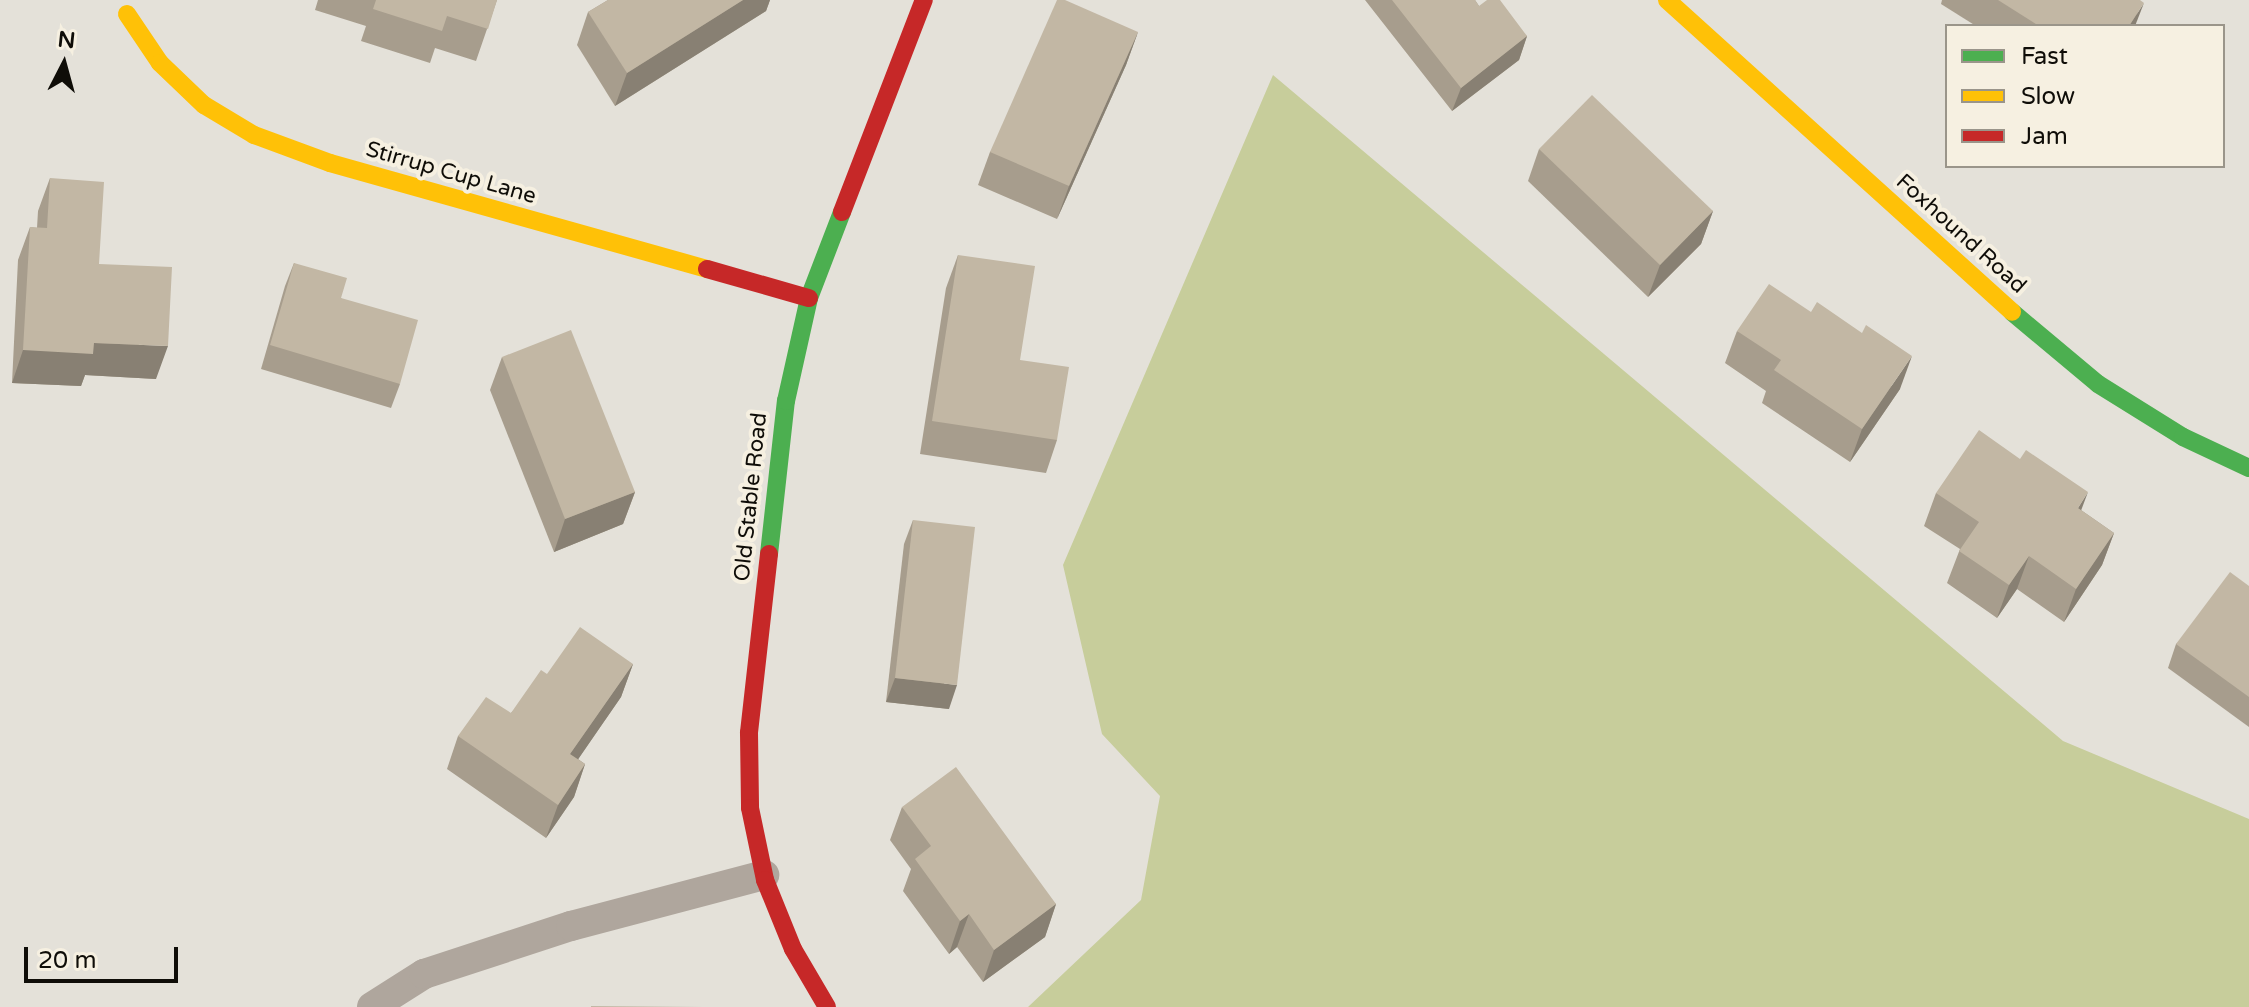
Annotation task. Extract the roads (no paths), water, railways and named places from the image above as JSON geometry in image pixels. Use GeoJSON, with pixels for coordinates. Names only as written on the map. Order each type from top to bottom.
{"type":"FeatureCollection","features":[{"type":"Feature","properties":{"kind":"street","name":"Old Stable Road"},"geometry":{"type":"LineString","coordinates":[[827,1007],[793,949],[764,875],[750,808],[749,733],[786,401],[809,298],[924,0]]}},
{"type":"Feature","properties":{"kind":"street","name":"Foxhound Road"},"geometry":{"type":"LineString","coordinates":[[1667,0],[2045,342],[2098,384],[2183,437],[2249,468]]}},
{"type":"Feature","properties":{"kind":"street","name":"Stirrup Cup Lane"},"geometry":{"type":"LineString","coordinates":[[127,14],[160,63],[204,105],[254,135],[330,163],[809,298]]}},
{"type":"Feature","properties":{"kind":"lane"},"geometry":{"type":"LineString","coordinates":[[372,1007],[424,974],[571,926],[764,875]]}}]}
